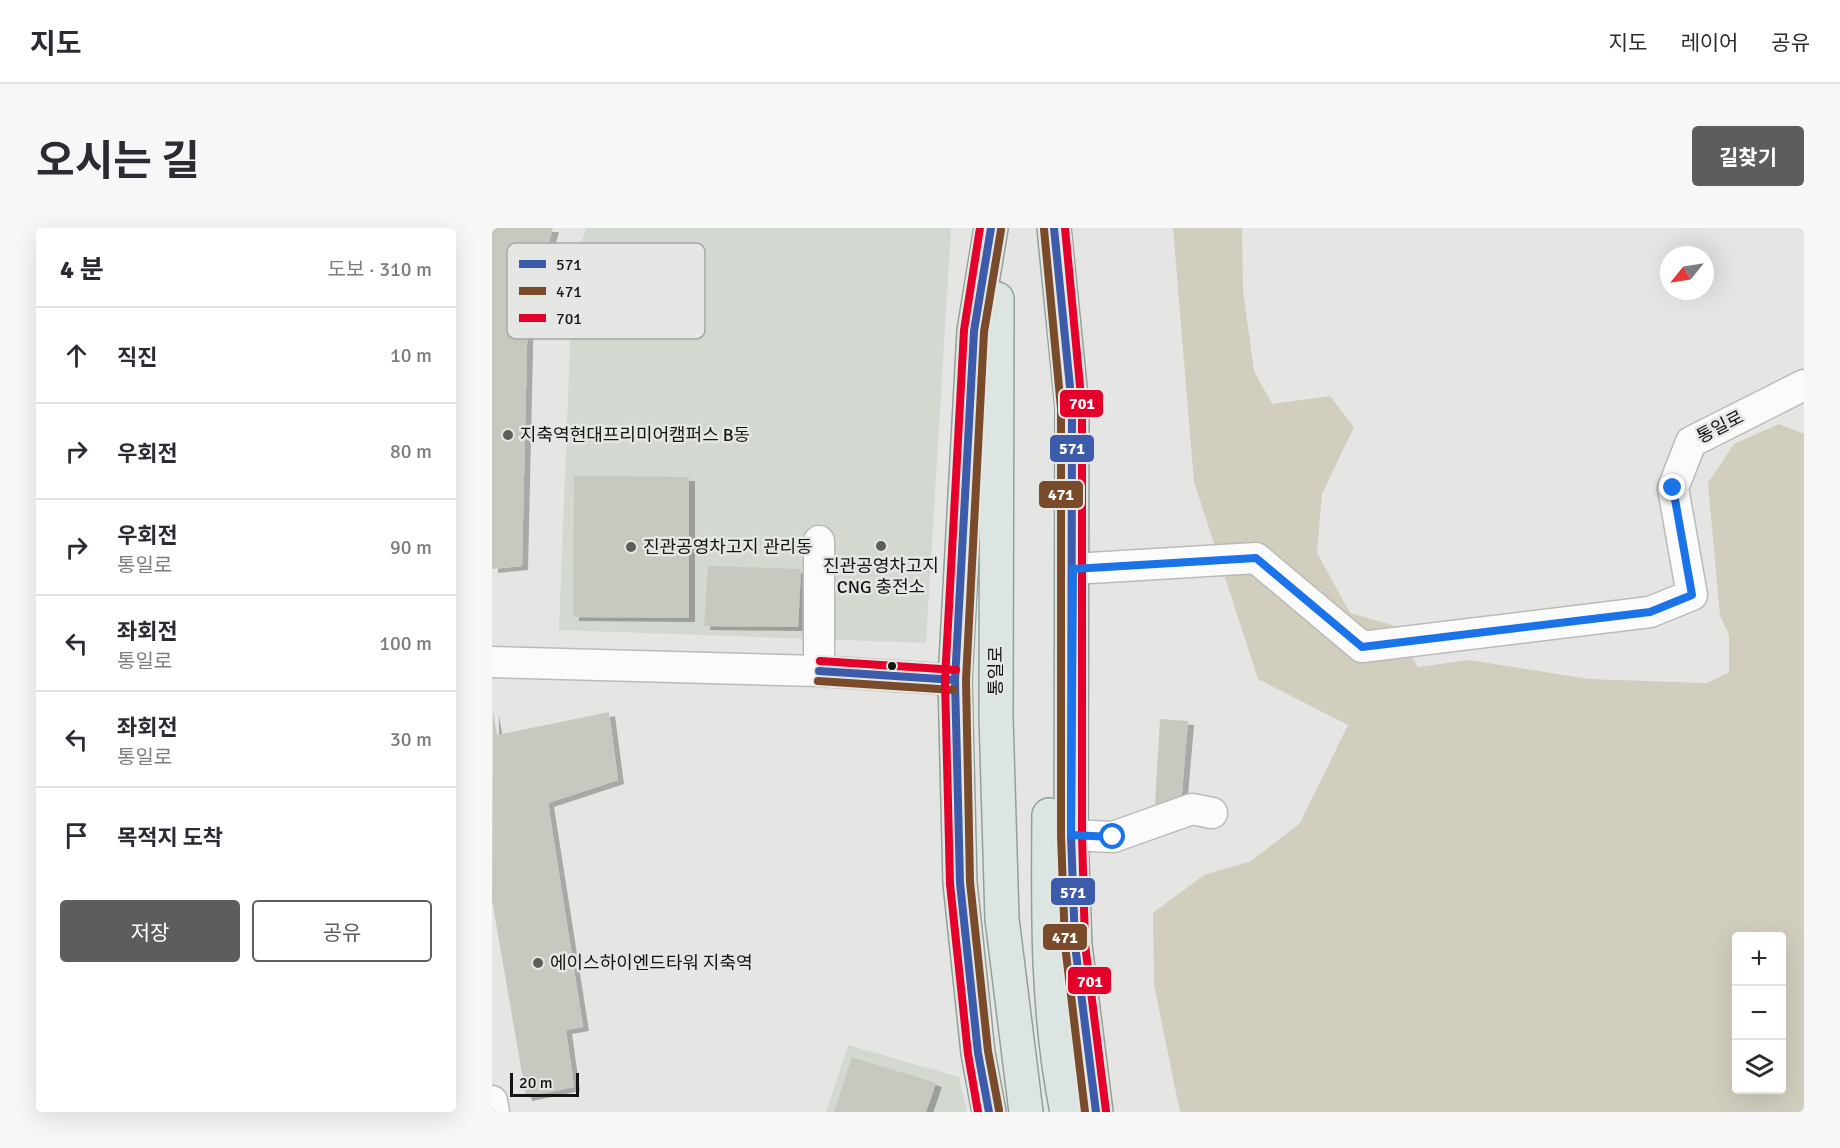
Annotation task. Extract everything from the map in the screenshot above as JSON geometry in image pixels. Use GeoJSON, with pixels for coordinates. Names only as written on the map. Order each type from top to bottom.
{"type":"FeatureCollection","features":[{"type":"Feature","properties":{"kind":"main road"},"geometry":{"type":"LineString","coordinates":[[989,1112],[978,1053],[960,883],[955,680],[974,331],[991,228]]}},
{"type":"Feature","properties":{"kind":"main road","name":"통일로"},"geometry":{"type":"LineString","coordinates":[[997,228],[996,717],[1002,919],[1026,1112]]}},
{"type":"Feature","properties":{"kind":"main road"},"geometry":{"type":"LineString","coordinates":[[1053,228],[1072,407],[1071,835],[1075,945],[1096,1112]]}},
{"type":"Feature","properties":{"kind":"main road"},"geometry":{"type":"LineString","coordinates":[[1053,228],[1048,929],[1053,1010],[1067,1112]]}},
{"type":"Feature","properties":{"kind":"street","name":"통일로"},"geometry":{"type":"LineString","coordinates":[[1073,569],[1256,558],[1362,647],[1650,612],[1692,595],[1673,488],[1690,442],[1804,385]]}},
{"type":"Feature","properties":{"kind":"street"},"geometry":{"type":"LineString","coordinates":[[819,541],[819,671]]}},
{"type":"Feature","properties":{"kind":"street"},"geometry":{"type":"LineString","coordinates":[[492,662],[819,671],[955,680]]}},
{"type":"Feature","properties":{"kind":"street"},"geometry":{"type":"LineString","coordinates":[[1071,835],[1113,837],[1192,809],[1212,813]]}},
{"type":"Feature","properties":{"kind":"street"},"geometry":{"type":"LineString","coordinates":[[492,1101],[494,1112]]}},
{"type":"Feature","properties":{"kind":"shaded area"},"geometry":{"type":"Polygon","coordinates":[[[586,228],[951,228],[926,643],[559,630],[570,339],[705,339],[705,243],[581,243],[586,228]]]}},
{"type":"Feature","properties":{"kind":"shaded area"},"geometry":{"type":"Polygon","coordinates":[[[1173,228],[1242,228],[1243,290],[1254,371],[1272,404],[1330,396],[1354,427],[1322,494],[1317,553],[1350,613],[1392,625],[1418,667],[1469,660],[1589,679],[1707,683],[1729,672],[1729,635],[1720,616],[1708,483],[1734,444],[1779,424],[1804,434],[1804,1112],[1180,1112],[1154,985],[1153,913],[1204,875],[1251,861],[1300,823],[1348,725],[1258,679],[1194,482],[1173,228]]]}},
{"type":"Feature","properties":{"kind":"shaded area"},"geometry":{"type":"Polygon","coordinates":[[[848,1045],[959,1077],[967,1112],[826,1112],[848,1045]]]}},
{"type":"Feature","properties":{"kind":"building","name":"지축역현대프리미어캠퍼스 B동"},"geometry":{"type":"Polygon","coordinates":[[[492,228],[553,228],[549,243],[507,243],[507,339],[527,339],[522,566],[492,569],[492,228]]]}},
{"type":"Feature","properties":{"kind":"building","name":"진관공영차고지 관리동"},"geometry":{"type":"Polygon","coordinates":[[[574,476],[689,477],[689,618],[573,617],[574,476]]]}},
{"type":"Feature","properties":{"kind":"building"},"geometry":{"type":"Polygon","coordinates":[[[708,566],[801,569],[798,627],[704,626],[708,566]]]}},
{"type":"Feature","properties":{"kind":"building","name":"에이스하이엔드타워 지축역"},"geometry":{"type":"Polygon","coordinates":[[[493,711],[497,735],[609,712],[618,780],[548,803],[583,1027],[566,1030],[574,1087],[526,1097],[492,900],[493,711]]]}},
{"type":"Feature","properties":{"kind":"building"},"geometry":{"type":"Polygon","coordinates":[[[1160,719],[1188,721],[1181,803],[1155,804],[1160,719]]]}},
{"type":"Feature","properties":{"kind":"building"},"geometry":{"type":"Polygon","coordinates":[[[852,1057],[936,1083],[926,1112],[834,1112],[852,1057]]]}},
{"type":"Feature","properties":{"kind":"transit line","name":"701"},"geometry":{"type":"LineString","coordinates":[[978,1112],[968,1054],[950,884],[945,680],[964,330],[980,228]]}},
{"type":"Feature","properties":{"kind":"transit line","name":"571"},"geometry":{"type":"LineString","coordinates":[[989,1112],[978,1053],[960,883],[955,680],[974,331],[991,228]]}},
{"type":"Feature","properties":{"kind":"transit line","name":"571"},"geometry":{"type":"LineString","coordinates":[[1054,228],[1072,407],[1071,835],[1075,945],[1096,1112]]}},
{"type":"Feature","properties":{"kind":"transit line","name":"701"},"geometry":{"type":"LineString","coordinates":[[1065,228],[1082,407],[1082,835],[1085,944],[1106,1111]]}},
{"type":"Feature","properties":{"kind":"transit line","name":"471"},"geometry":{"type":"LineString","coordinates":[[1044,229],[1061,408],[1061,835],[1065,945],[1085,1112]]}},
{"type":"Feature","properties":{"kind":"transit line","name":"471"},"geometry":{"type":"LineString","coordinates":[[999,1110],[988,1051],[970,882],[966,680],[984,332],[1001,230]]}},
{"type":"Feature","properties":{"kind":"transit line","name":"701"},"geometry":{"type":"LineString","coordinates":[[820,661],[956,670]]}},
{"type":"Feature","properties":{"kind":"transit line","name":"571"},"geometry":{"type":"LineString","coordinates":[[819,671],[955,680]]}},
{"type":"Feature","properties":{"kind":"transit line","name":"471"},"geometry":{"type":"LineString","coordinates":[[818,681],[954,690]]}},
{"type":"Feature","properties":{"kind":"place","name":"지축역현대프리미어캠퍼스 B동"},"geometry":{"type":"Point","coordinates":[508,435]}},
{"type":"Feature","properties":{"kind":"place","name":"진관공영차고지 CNG 충전소"},"geometry":{"type":"Point","coordinates":[881,546]}},
{"type":"Feature","properties":{"kind":"place","name":"진관공영차고지 관리동"},"geometry":{"type":"Point","coordinates":[631,547]}},
{"type":"Feature","properties":{"kind":"place","name":"에이스하이엔드타워 지축역"},"geometry":{"type":"Point","coordinates":[538,963]}},
{"type":"Feature","properties":{"kind":"route"},"geometry":{"type":"LineString","coordinates":[[1113,837],[1071,835],[1073,569],[1256,558],[1362,647],[1650,612],[1692,595],[1673,488]]}}]}
